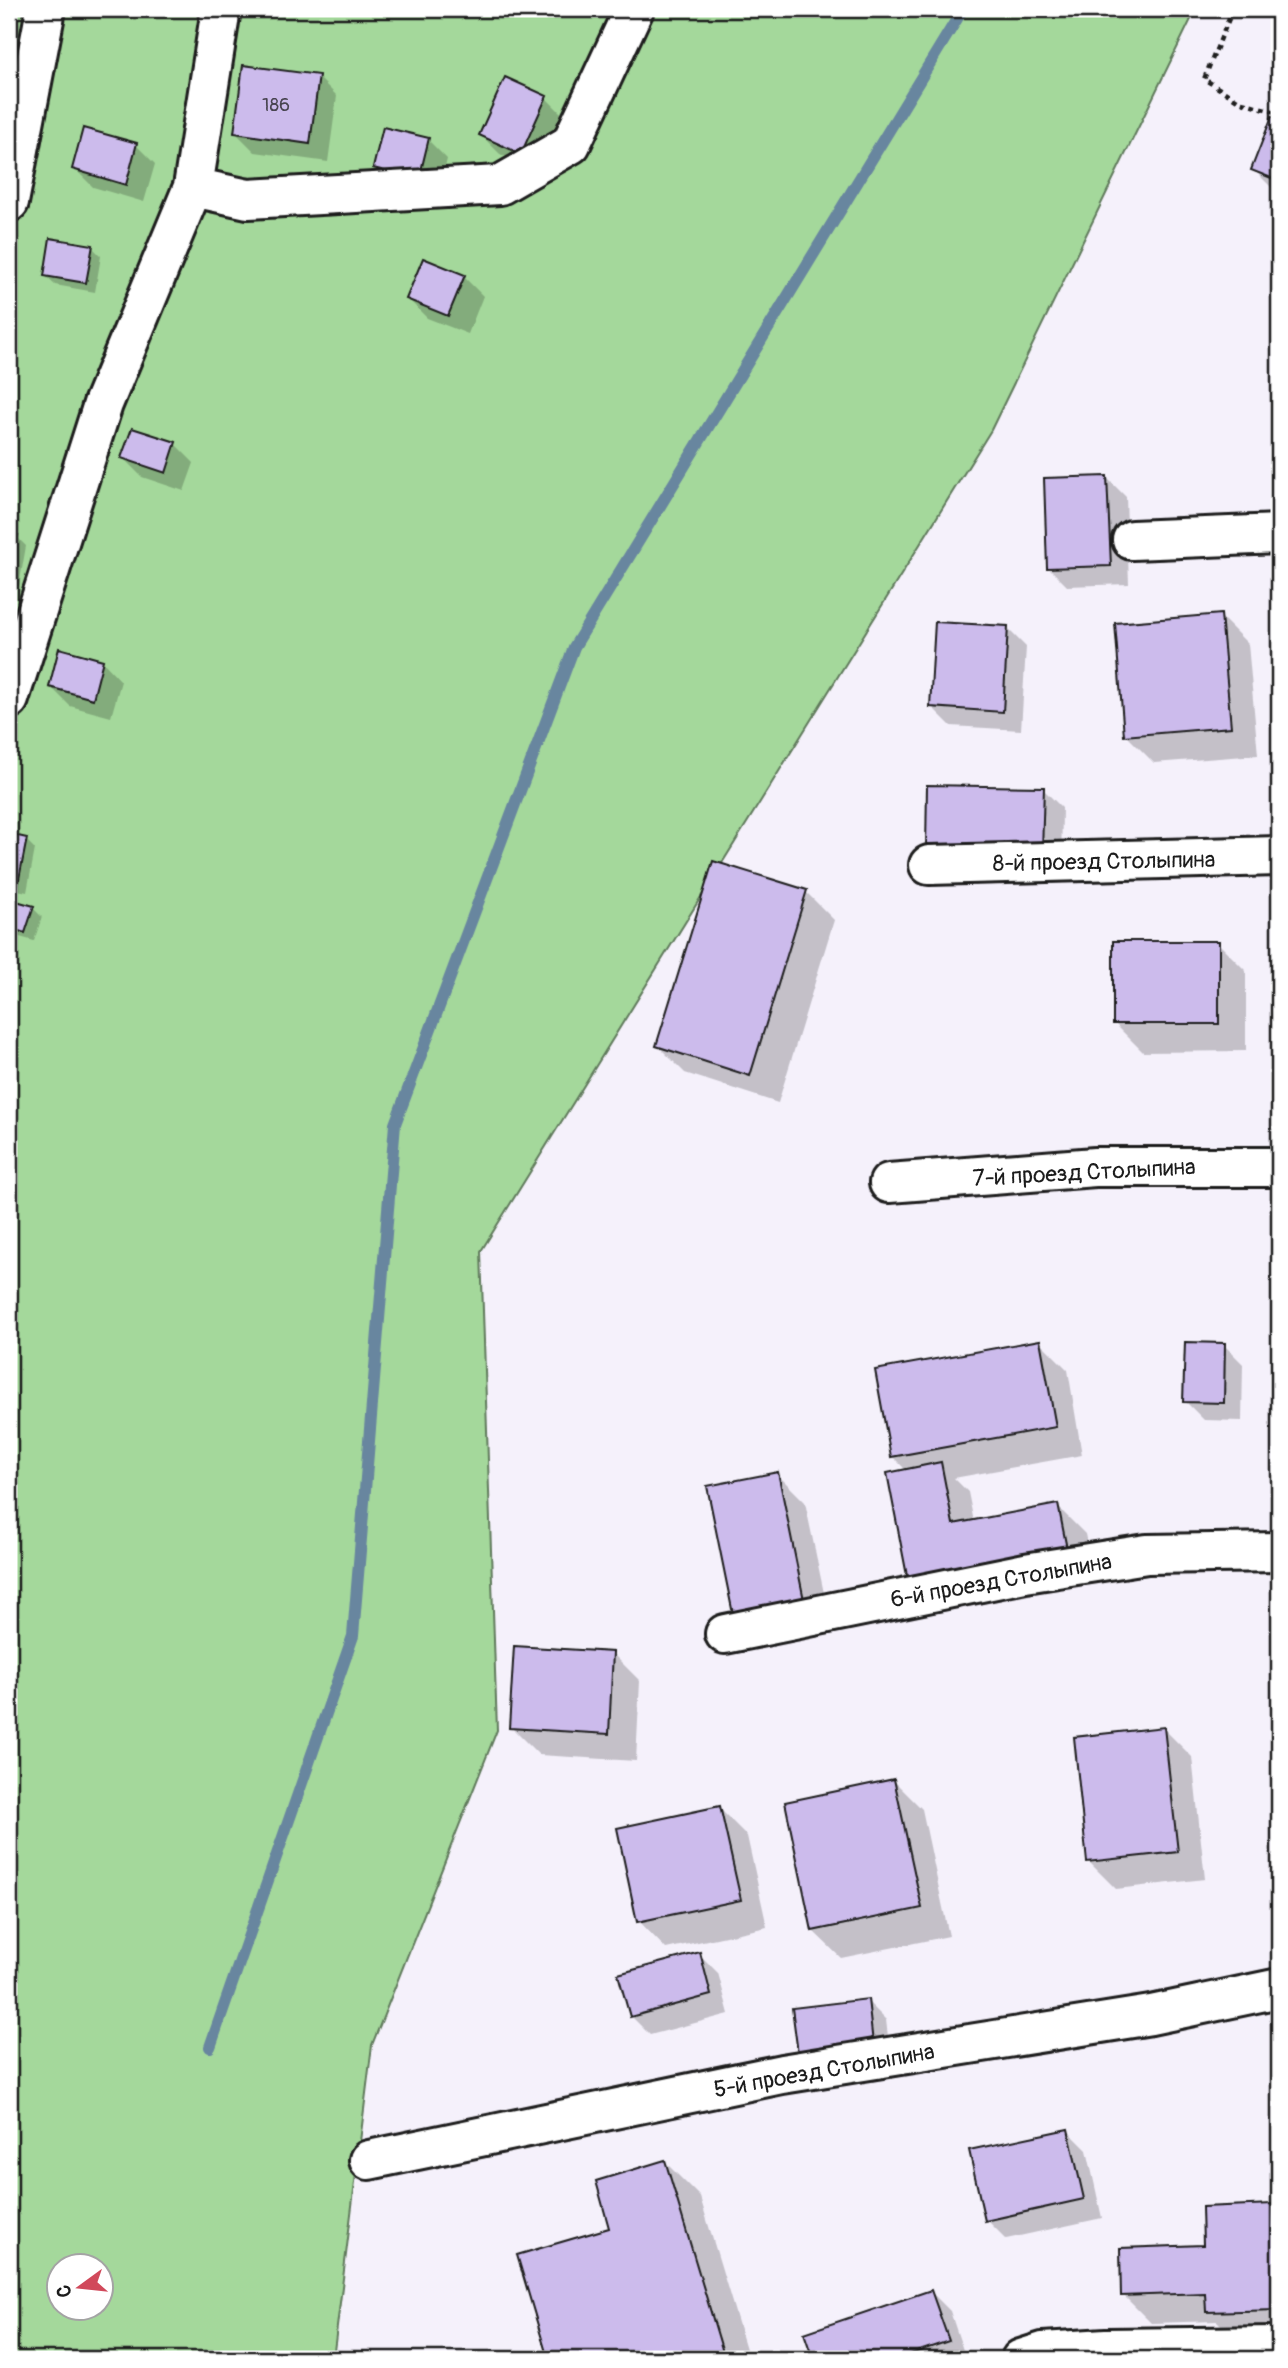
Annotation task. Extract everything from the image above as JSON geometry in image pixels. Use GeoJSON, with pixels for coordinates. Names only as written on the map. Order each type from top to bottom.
{"type":"FeatureCollection","features":[{"type":"Feature","properties":{"kind":"street"},"geometry":{"type":"LineString","coordinates":[[9,202],[46,9]]}},
{"type":"Feature","properties":{"kind":"street"},"geometry":{"type":"LineString","coordinates":[[9,699],[103,404],[192,187],[222,9]]}},
{"type":"Feature","properties":{"kind":"street"},"geometry":{"type":"LineString","coordinates":[[192,187],[248,199],[500,185],[571,144],[634,9]]}},
{"type":"Feature","properties":{"kind":"street"},"geometry":{"type":"LineString","coordinates":[[1132,540],[1279,534]]}},
{"type":"Feature","properties":{"kind":"street","name":"8-й проезд Столыпина"},"geometry":{"type":"LineString","coordinates":[[929,865],[1279,856]]}},
{"type":"Feature","properties":{"kind":"street","name":"7-й проезд Столыпина"},"geometry":{"type":"LineString","coordinates":[[889,1183],[1095,1167],[1279,1167]]}},
{"type":"Feature","properties":{"kind":"street","name":"6-й проезд Столыпина"},"geometry":{"type":"LineString","coordinates":[[725,1634],[1025,1573],[1134,1556],[1279,1552]]}},
{"type":"Feature","properties":{"kind":"street","name":"5-й проезд Столыпина"},"geometry":{"type":"LineString","coordinates":[[369,2160],[782,2074],[1151,2015],[1279,1988]]}},
{"type":"Feature","properties":{"kind":"street"},"geometry":{"type":"LineString","coordinates":[[1021,2359],[1044,2352],[1069,2350],[1279,2346]]}},
{"type":"Feature","properties":{"kind":"path"},"geometry":{"type":"LineString","coordinates":[[1233,9],[1204,79],[1239,101],[1279,113]]}},
{"type":"Feature","properties":{"kind":"green space"},"geometry":{"type":"Polygon","coordinates":[[[9,9],[1196,9],[991,430],[481,1251],[497,1730],[372,2045],[333,2359],[9,2359],[9,9]]]}},
{"type":"Feature","properties":{"kind":"building"},"geometry":{"type":"Polygon","coordinates":[[[243,65],[319,75],[310,144],[234,133],[243,65]]]}},
{"type":"Feature","properties":{"kind":"building"},"geometry":{"type":"Polygon","coordinates":[[[505,77],[547,96],[521,154],[479,135],[505,77]]]}},
{"type":"Feature","properties":{"kind":"building"},"geometry":{"type":"Polygon","coordinates":[[[1272,116],[1279,119],[1279,181],[1251,170],[1272,116]]]}},
{"type":"Feature","properties":{"kind":"building"},"geometry":{"type":"Polygon","coordinates":[[[383,127],[429,138],[419,179],[373,168],[383,127]]]}},
{"type":"Feature","properties":{"kind":"building"},"geometry":{"type":"Polygon","coordinates":[[[83,128],[137,143],[126,185],[72,169],[83,128]]]}},
{"type":"Feature","properties":{"kind":"building"},"geometry":{"type":"Polygon","coordinates":[[[50,238],[93,245],[86,283],[44,276],[50,238]]]}},
{"type":"Feature","properties":{"kind":"building"},"geometry":{"type":"Polygon","coordinates":[[[423,258],[465,275],[448,316],[406,299],[423,258]]]}},
{"type":"Feature","properties":{"kind":"building"},"geometry":{"type":"Polygon","coordinates":[[[132,428],[176,442],[166,473],[121,458],[132,428]]]}},
{"type":"Feature","properties":{"kind":"building"},"geometry":{"type":"Polygon","coordinates":[[[1107,476],[1111,566],[1047,568],[1044,478],[1107,476]]]}},
{"type":"Feature","properties":{"kind":"building"},"geometry":{"type":"Polygon","coordinates":[[[9,534],[18,535],[10,578],[9,578],[9,534]]]}},
{"type":"Feature","properties":{"kind":"building"},"geometry":{"type":"Polygon","coordinates":[[[1221,614],[1231,727],[1124,736],[1115,623],[1221,614]]]}},
{"type":"Feature","properties":{"kind":"building"},"geometry":{"type":"Polygon","coordinates":[[[935,622],[1008,626],[1003,712],[930,707],[935,622]]]}},
{"type":"Feature","properties":{"kind":"building"},"geometry":{"type":"Polygon","coordinates":[[[59,648],[103,660],[93,699],[49,687],[59,648]]]}},
{"type":"Feature","properties":{"kind":"building"},"geometry":{"type":"Polygon","coordinates":[[[927,785],[1044,787],[1042,852],[926,850],[927,785]]]}},
{"type":"Feature","properties":{"kind":"building"},"geometry":{"type":"Polygon","coordinates":[[[9,834],[27,838],[18,884],[9,882],[9,834]]]}},
{"type":"Feature","properties":{"kind":"building"},"geometry":{"type":"Polygon","coordinates":[[[713,861],[807,890],[750,1076],[656,1046],[713,861]]]}},
{"type":"Feature","properties":{"kind":"building"},"geometry":{"type":"Polygon","coordinates":[[[9,899],[34,906],[25,933],[9,928],[9,899]]]}},
{"type":"Feature","properties":{"kind":"building"},"geometry":{"type":"Polygon","coordinates":[[[1113,941],[1219,941],[1219,1024],[1113,1024],[1113,941]]]}},
{"type":"Feature","properties":{"kind":"building"},"geometry":{"type":"Polygon","coordinates":[[[1040,1340],[1056,1427],[891,1457],[875,1370],[1040,1340]]]}},
{"type":"Feature","properties":{"kind":"building"},"geometry":{"type":"Polygon","coordinates":[[[1185,1342],[1225,1343],[1224,1403],[1183,1402],[1185,1342]]]}},
{"type":"Feature","properties":{"kind":"building"},"geometry":{"type":"Polygon","coordinates":[[[941,1462],[953,1524],[1058,1504],[1068,1554],[909,1586],[887,1473],[941,1462]]]}},
{"type":"Feature","properties":{"kind":"building"},"geometry":{"type":"Polygon","coordinates":[[[778,1472],[804,1600],[733,1614],[707,1486],[778,1472]]]}},
{"type":"Feature","properties":{"kind":"building"},"geometry":{"type":"Polygon","coordinates":[[[514,1646],[613,1652],[609,1734],[509,1728],[514,1646]]]}},
{"type":"Feature","properties":{"kind":"building"},"geometry":{"type":"Polygon","coordinates":[[[1164,1727],[1178,1852],[1087,1862],[1074,1737],[1164,1727]]]}},
{"type":"Feature","properties":{"kind":"building"},"geometry":{"type":"Polygon","coordinates":[[[894,1779],[922,1908],[812,1931],[785,1802],[894,1779]]]}},
{"type":"Feature","properties":{"kind":"building"},"geometry":{"type":"Polygon","coordinates":[[[720,1806],[741,1900],[637,1922],[617,1828],[720,1806]]]}},
{"type":"Feature","properties":{"kind":"building"},"geometry":{"type":"Polygon","coordinates":[[[700,1952],[711,1995],[630,2017],[618,1974],[700,1952]]]}},
{"type":"Feature","properties":{"kind":"building"},"geometry":{"type":"Polygon","coordinates":[[[868,1999],[874,2052],[799,2061],[792,2008],[868,1999]]]}},
{"type":"Feature","properties":{"kind":"building"},"geometry":{"type":"Polygon","coordinates":[[[1068,2129],[1084,2199],[985,2221],[969,2150],[1068,2129]]]}},
{"type":"Feature","properties":{"kind":"building"},"geometry":{"type":"Polygon","coordinates":[[[665,2160],[725,2359],[649,2359],[647,2350],[614,2359],[548,2359],[517,2255],[609,2228],[596,2181],[665,2160]]]}},
{"type":"Feature","properties":{"kind":"building"},"geometry":{"type":"Polygon","coordinates":[[[1273,2204],[1278,2310],[1206,2312],[1205,2293],[1121,2296],[1120,2248],[1203,2245],[1202,2207],[1273,2204]]]}},
{"type":"Feature","properties":{"kind":"building"},"geometry":{"type":"Polygon","coordinates":[[[931,2290],[949,2341],[896,2359],[813,2359],[804,2333],[931,2290]]]}},
{"type":"Feature","properties":{"kind":"waterway"},"geometry":{"type":"LineString","coordinates":[[210,2047],[353,1636],[395,1124],[574,647],[963,9]]}}]}
